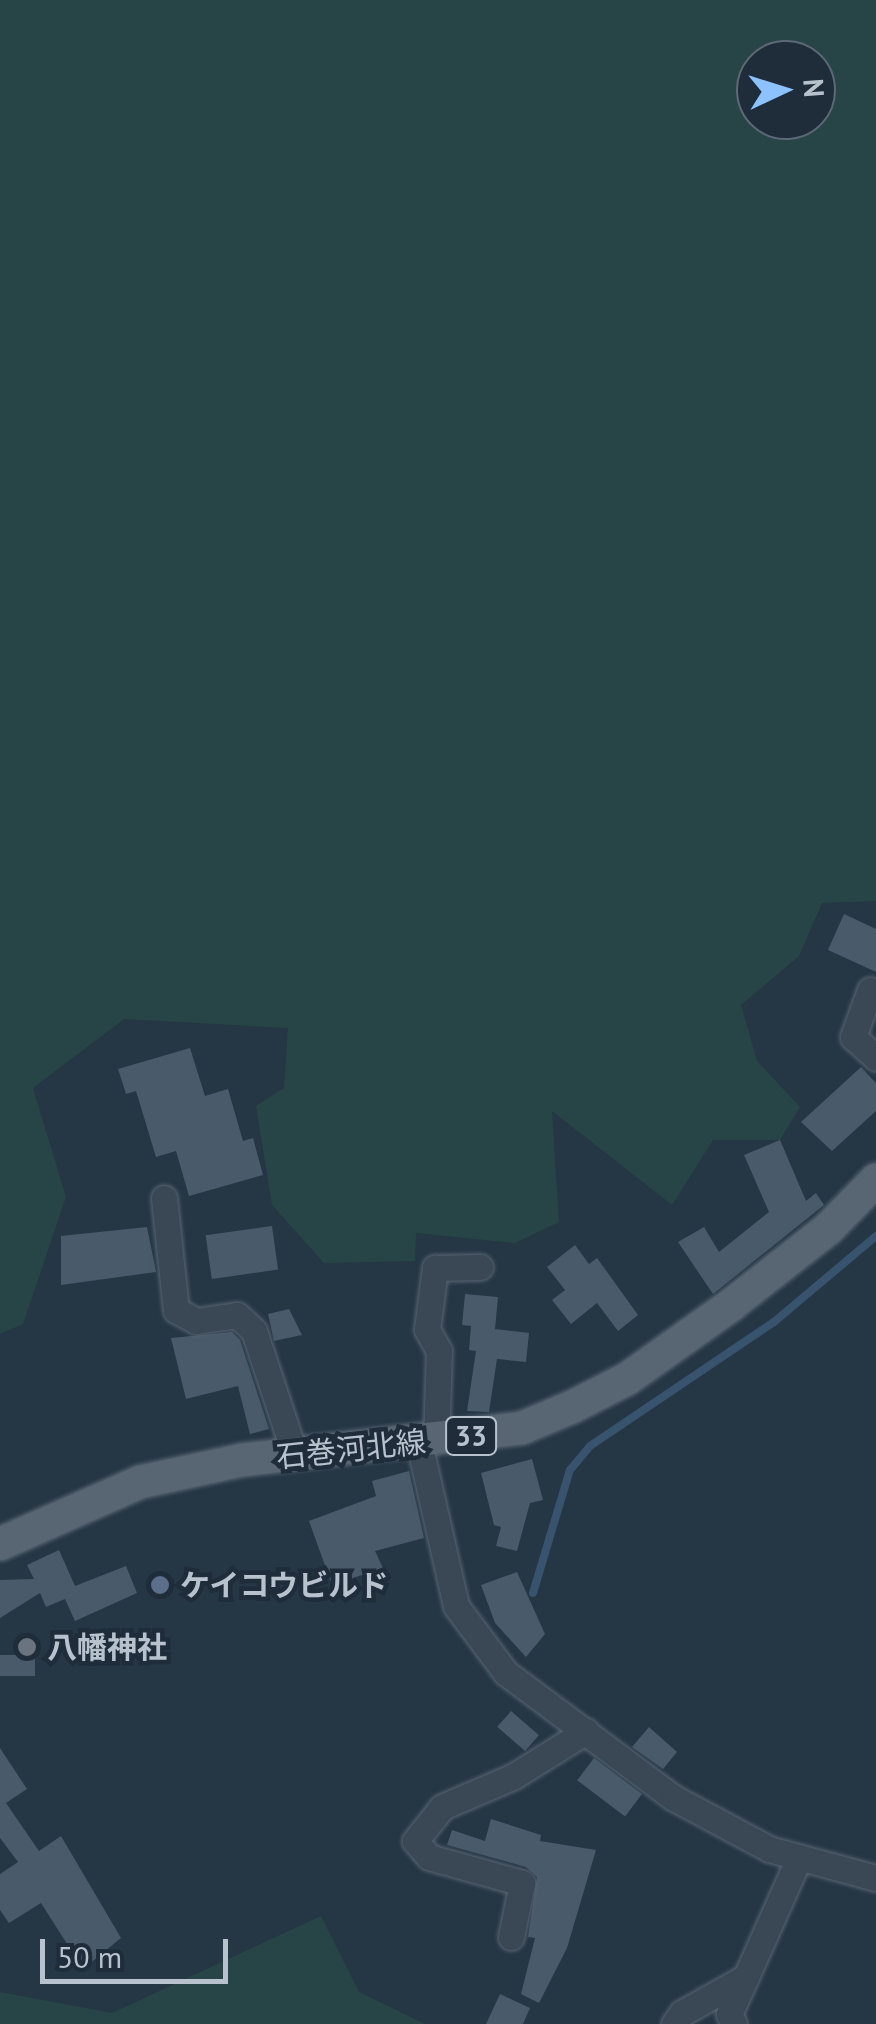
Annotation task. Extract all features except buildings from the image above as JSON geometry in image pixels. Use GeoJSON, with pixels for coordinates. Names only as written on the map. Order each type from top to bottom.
{"type":"FeatureCollection","features":[{"type":"Feature","properties":{"kind":"main road","name":"石巻河北線"},"geometry":{"type":"LineString","coordinates":[[0,1544],[140,1482],[295,1455],[522,1428],[627,1379],[828,1229],[876,1180]]}},
{"type":"Feature","properties":{"kind":"street"},"geometry":{"type":"LineString","coordinates":[[870,990],[854,1037],[876,1058]]}},
{"type":"Feature","properties":{"kind":"street"},"geometry":{"type":"LineString","coordinates":[[164,1198],[176,1310],[196,1321],[237,1315],[254,1331],[295,1455]]}},
{"type":"Feature","properties":{"kind":"street"},"geometry":{"type":"LineString","coordinates":[[480,1267],[435,1268],[426,1329],[439,1351],[428,1442],[456,1606],[506,1673],[674,1798],[769,1849],[876,1878]]}},
{"type":"Feature","properties":{"kind":"street"},"geometry":{"type":"LineString","coordinates":[[511,1937],[522,1883],[429,1857],[415,1841],[442,1807],[514,1776],[586,1731]]}},
{"type":"Feature","properties":{"kind":"street"},"geometry":{"type":"LineString","coordinates":[[734,2024],[729,2014],[800,1858]]}},
{"type":"Feature","properties":{"kind":"street"},"geometry":{"type":"LineString","coordinates":[[674,2024],[682,2012],[746,1977]]}},
{"type":"Feature","properties":{"kind":"green space"},"geometry":{"type":"Polygon","coordinates":[[[0,0],[876,0],[876,901],[822,903],[799,956],[741,1005],[757,1061],[800,1107],[780,1140],[713,1140],[672,1205],[552,1111],[559,1222],[515,1243],[416,1233],[415,1261],[324,1263],[272,1205],[256,1106],[284,1088],[288,1028],[124,1019],[33,1088],[66,1197],[23,1324],[0,1334],[0,0]]]}},
{"type":"Feature","properties":{"kind":"green space"},"geometry":{"type":"Polygon","coordinates":[[[321,1916],[359,1992],[425,2024],[0,2024],[0,1992],[112,2013],[321,1916]]]}},
{"type":"Feature","properties":{"kind":"waterway"},"geometry":{"type":"LineString","coordinates":[[533,1593],[570,1470],[590,1446],[774,1322],[876,1236]]}},
{"type":"Feature","properties":{"kind":"place","name":"ケイコウビルド"},"geometry":{"type":"Point","coordinates":[160,1585]}},
{"type":"Feature","properties":{"kind":"place","name":"八幡神社"},"geometry":{"type":"Point","coordinates":[27,1647]}}]}
